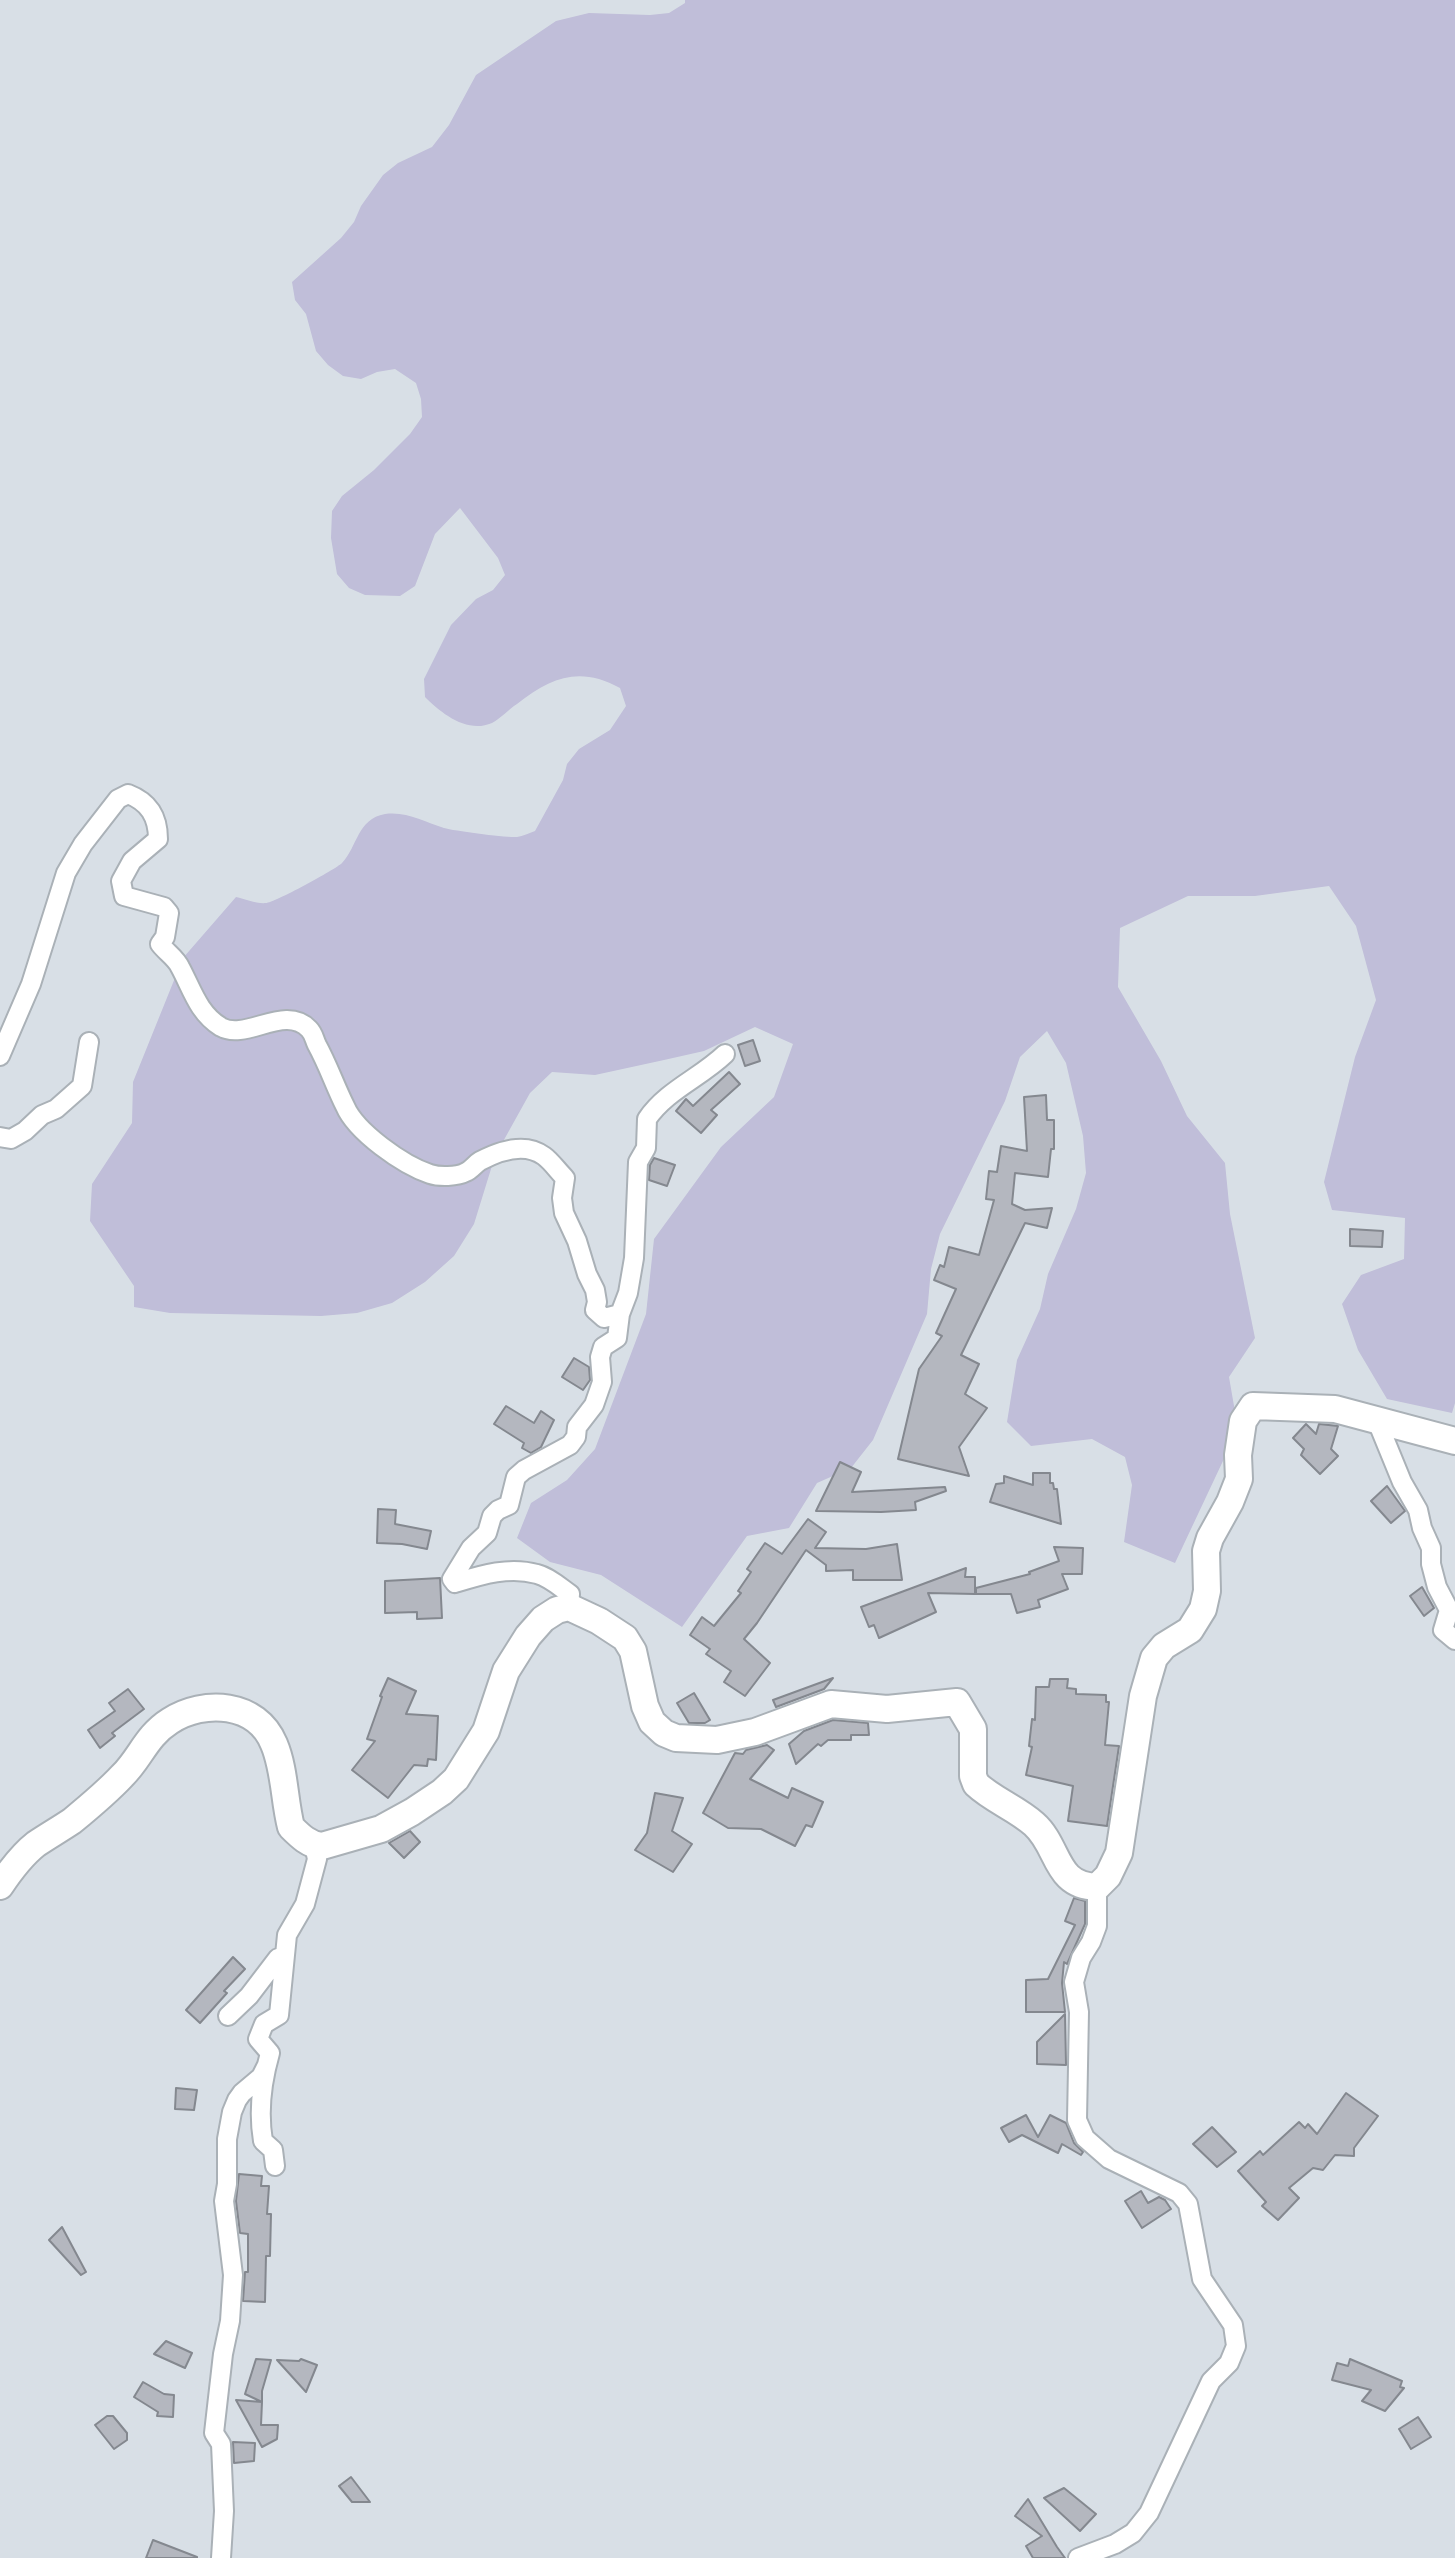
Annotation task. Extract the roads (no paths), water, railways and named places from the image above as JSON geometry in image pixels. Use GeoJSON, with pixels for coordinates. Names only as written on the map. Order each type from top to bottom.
{"type":"FeatureCollection","features":[{"type":"Feature","properties":{"kind":"street"},"geometry":{"type":"LineString","coordinates":[[0,1056],[31,984],[66,873],[74,858],[118,799],[128,794],[141,799],[158,823],[158,839],[132,861],[121,881],[124,896],[164,907],[169,913],[165,937],[160,944],[179,964],[194,999],[202,1009],[222,1028],[234,1030],[286,1020],[305,1025],[313,1032],[350,1117],[416,1168],[433,1175],[464,1174],[478,1163],[509,1150],[525,1148],[543,1155],[565,1178],[562,1198],[564,1213],[595,1290],[595,1310],[604,1318],[620,1314]]}},
{"type":"Feature","properties":{"kind":"street"},"geometry":{"type":"LineString","coordinates":[[0,1137],[11,1139],[25,1131],[82,1086],[89,1042]]}},
{"type":"Feature","properties":{"kind":"street"},"geometry":{"type":"LineString","coordinates":[[569,1607],[570,1594],[538,1574],[510,1570],[485,1573],[455,1583],[452,1579],[471,1548],[487,1533],[492,1516],[509,1505],[516,1477],[570,1445],[577,1427],[594,1405],[602,1382],[600,1357],[603,1347],[617,1338],[620,1314],[628,1293],[634,1258],[638,1162],[646,1148],[647,1119],[670,1094],[713,1066],[725,1054]]}},
{"type":"Feature","properties":{"kind":"street"},"geometry":{"type":"LineString","coordinates":[[0,1886],[34,1846],[72,1820],[125,1774],[158,1731],[171,1720],[208,1707],[225,1706],[242,1712],[260,1723],[269,1734],[279,1757],[291,1827],[314,1845],[322,1846],[381,1829],[449,1786],[471,1758],[486,1731],[506,1671],[528,1636],[543,1619],[569,1607],[625,1638],[633,1651],[645,1706],[652,1722],[664,1733],[676,1738],[717,1740],[755,1732],[831,1704],[887,1709],[957,1702],[973,1729],[973,1776],[976,1784],[1033,1823],[1044,1835],[1062,1870],[1072,1882],[1097,1887],[1108,1876],[1119,1853],[1143,1696],[1154,1658],[1164,1646],[1190,1630],[1203,1609],[1207,1591],[1206,1551],[1239,1479],[1238,1455],[1243,1421],[1253,1406],[1335,1409],[1455,1441]]}},
{"type":"Feature","properties":{"kind":"street"},"geometry":{"type":"LineString","coordinates":[[1377,1421],[1402,1482],[1418,1510],[1431,1548],[1431,1564],[1437,1587],[1449,1610],[1443,1630],[1455,1640]]}},
{"type":"Feature","properties":{"kind":"street"},"geometry":{"type":"LineString","coordinates":[[275,2166],[273,2150],[263,2141],[261,2132],[261,2102],[270,2053],[258,2039],[264,2024],[279,2015],[287,1935],[301,1915],[313,1876],[317,1859],[314,1845]]}},
{"type":"Feature","properties":{"kind":"street"},"geometry":{"type":"LineString","coordinates":[[1078,2558],[1115,2544],[1133,2533],[1149,2513],[1211,2381],[1229,2363],[1236,2346],[1233,2325],[1202,2279],[1188,2204],[1179,2193],[1109,2159],[1085,2138],[1077,2120],[1079,2012],[1074,1982],[1081,1958],[1097,1926],[1097,1887]]}},
{"type":"Feature","properties":{"kind":"street"},"geometry":{"type":"LineString","coordinates":[[228,2016],[249,1996],[278,1958],[284,1957]]}},
{"type":"Feature","properties":{"kind":"street"},"geometry":{"type":"LineString","coordinates":[[221,2558],[224,2511],[221,2444],[214,2433],[230,2321],[233,2275],[224,2201],[226,2151],[237,2100],[261,2077],[267,2065]]}}]}
